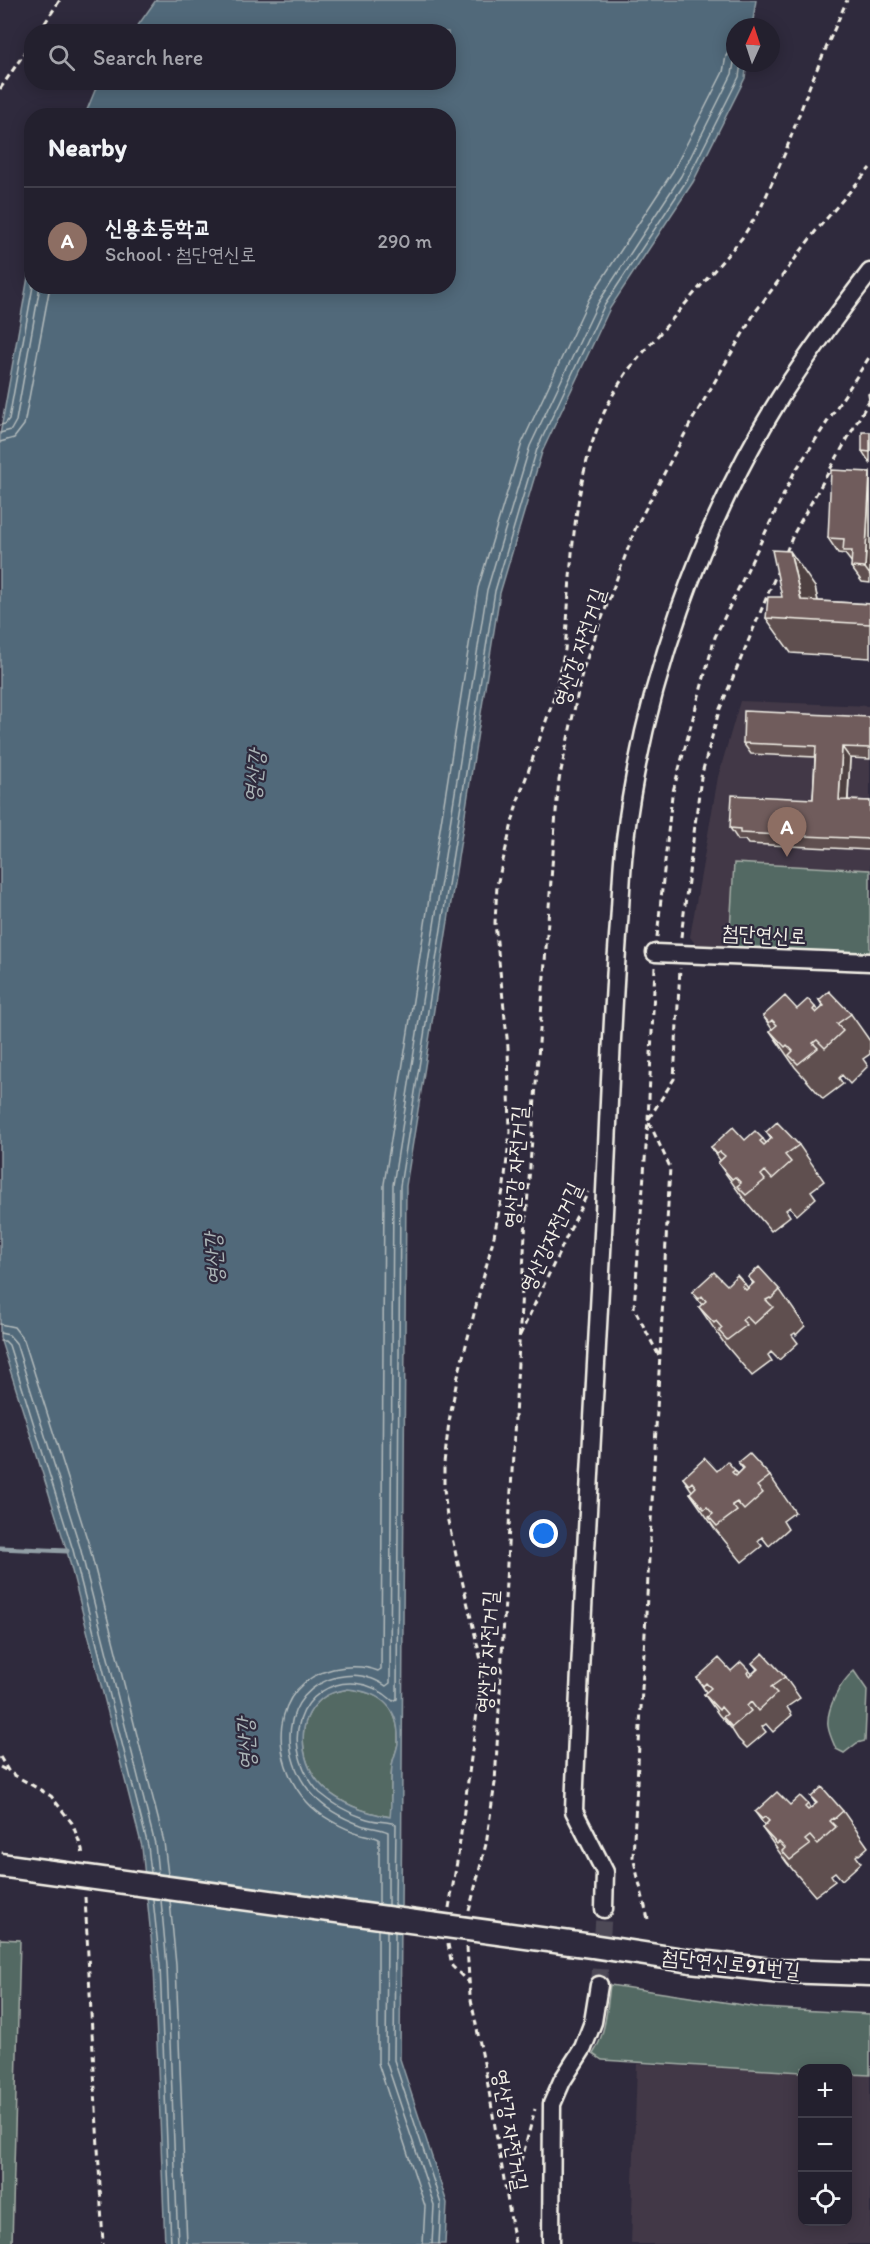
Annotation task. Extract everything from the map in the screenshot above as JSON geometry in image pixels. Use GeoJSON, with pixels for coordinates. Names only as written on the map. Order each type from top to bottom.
{"type":"FeatureCollection","features":[{"type":"Feature","properties":{"kind":"street"},"geometry":{"type":"LineString","coordinates":[[604,1909],[605,1872],[574,1811],[615,988],[625,840],[637,769],[653,698],[706,540],[742,465],[780,398],[831,322],[870,272]]}},
{"type":"Feature","properties":{"kind":"street","name":"첨단연신로"},"geometry":{"type":"LineString","coordinates":[[655,952],[870,962]]}},
{"type":"Feature","properties":{"kind":"street","name":"첨단연신로91번길"},"geometry":{"type":"LineString","coordinates":[[0,1864],[690,1961],[781,1971],[870,1974]]}},
{"type":"Feature","properties":{"kind":"street"},"geometry":{"type":"LineString","coordinates":[[551,2244],[552,2104],[562,2081],[583,2048],[593,2022],[599,1985]]}},
{"type":"Feature","properties":{"kind":"path"},"geometry":{"type":"LineString","coordinates":[[44,24],[60,0]]}},
{"type":"Feature","properties":{"kind":"path"},"geometry":{"type":"LineString","coordinates":[[448,1914],[482,1675],[481,1660],[447,1517],[444,1464],[457,1380],[494,1236],[504,1185],[510,1131],[508,1047],[495,922],[500,870],[517,802],[552,704],[565,650],[576,505],[586,463],[602,418],[620,381],[742,238],[760,210],[847,0]]}},
{"type":"Feature","properties":{"kind":"path"},"geometry":{"type":"LineString","coordinates":[[0,89],[24,54]]}},
{"type":"Feature","properties":{"kind":"path","name":"영산강 자전거길"},"geometry":{"type":"LineString","coordinates":[[467,1920],[486,1844],[495,1783],[525,1234],[557,801],[564,754],[583,669],[636,527],[722,368],[756,311],[793,261],[870,168]]}},
{"type":"Feature","properties":{"kind":"path"},"geometry":{"type":"LineString","coordinates":[[660,1357],[634,1308],[648,1120],[655,952],[672,795],[715,637],[794,473],[870,356]]}},
{"type":"Feature","properties":{"kind":"path"},"geometry":{"type":"LineString","coordinates":[[785,554],[794,533],[870,399]]}},
{"type":"Feature","properties":{"kind":"path"},"geometry":{"type":"LineString","coordinates":[[648,1120],[674,1079],[680,952],[704,766],[718,711],[780,564]]}},
{"type":"Feature","properties":{"kind":"path"},"geometry":{"type":"LineString","coordinates":[[648,1120],[670,1167],[633,1857],[648,1919]]}},
{"type":"Feature","properties":{"kind":"path","name":"영산강자전거길"},"geometry":{"type":"LineString","coordinates":[[520,1337],[588,1192]]}},
{"type":"Feature","properties":{"kind":"path"},"geometry":{"type":"LineString","coordinates":[[0,1757],[9,1772]]}},
{"type":"Feature","properties":{"kind":"path"},"geometry":{"type":"LineString","coordinates":[[0,1767],[51,1796],[72,1823],[82,1849],[83,1861]]}},
{"type":"Feature","properties":{"kind":"path"},"geometry":{"type":"LineString","coordinates":[[85,1897],[103,2244]]}},
{"type":"Feature","properties":{"kind":"path"},"geometry":{"type":"LineString","coordinates":[[446,1935],[452,1966],[469,1983]]}},
{"type":"Feature","properties":{"kind":"path","name":"영산강 자전거길"},"geometry":{"type":"LineString","coordinates":[[467,1942],[469,1983],[515,2244]]}},
{"type":"Feature","properties":{"kind":"path"},"geometry":{"type":"LineString","coordinates":[[507,2192],[523,2155],[532,2115],[537,2106]]}},
{"type":"Feature","properties":{"kind":"shaded area"},"geometry":{"type":"Polygon","coordinates":[[[740,701],[870,706],[870,955],[697,946],[690,937],[718,777],[740,701]]]}},
{"type":"Feature","properties":{"kind":"shaded area"},"geometry":{"type":"Polygon","coordinates":[[[637,2064],[798,2072],[798,2226],[852,2226],[852,2074],[870,2075],[870,2244],[631,2244],[637,2064]]]}},
{"type":"Feature","properties":{"kind":"green space"},"geometry":{"type":"Polygon","coordinates":[[[734,863],[870,870],[870,955],[729,947],[734,863]]]}},
{"type":"Feature","properties":{"kind":"green space"},"geometry":{"type":"Polygon","coordinates":[[[854,1671],[867,1690],[865,1741],[857,1743],[844,1753],[836,1749],[829,1732],[828,1719],[835,1696],[844,1681],[854,1671]]]}},
{"type":"Feature","properties":{"kind":"green space"},"geometry":{"type":"Polygon","coordinates":[[[348,1689],[379,1698],[392,1711],[396,1720],[398,1743],[391,1772],[391,1817],[356,1807],[331,1794],[316,1779],[306,1757],[304,1733],[311,1710],[326,1696],[348,1689]]]}},
{"type":"Feature","properties":{"kind":"green space"},"geometry":{"type":"Polygon","coordinates":[[[0,1939],[20,1940],[12,2244],[0,2244],[0,1939]]]}},
{"type":"Feature","properties":{"kind":"green space"},"geometry":{"type":"Polygon","coordinates":[[[610,1985],[763,2008],[870,2014],[870,2075],[852,2074],[852,2064],[798,2064],[798,2072],[602,2060],[593,2054],[607,2012],[610,1985]]]}},
{"type":"Feature","properties":{"kind":"water","name":"영산강"},"geometry":{"type":"Polygon","coordinates":[[[156,0],[756,0],[753,18],[726,18],[726,72],[746,72],[745,78],[693,182],[610,308],[542,452],[500,593],[406,1186],[400,2059],[447,2203],[445,2244],[165,2244],[154,1966],[142,1847],[67,1551],[0,1338],[0,435],[25,294],[456,294],[456,108],[88,108],[95,90],[456,90],[456,24],[139,24],[156,0]],[[348,1689],[322,1698],[311,1710],[306,1721],[304,1745],[306,1757],[316,1779],[331,1794],[355,1807],[390,1817],[392,1766],[398,1743],[398,1731],[392,1711],[379,1698],[348,1689]]]}},
{"type":"Feature","properties":{"kind":"building"},"geometry":{"type":"Polygon","coordinates":[[[862,432],[870,432],[870,452],[862,451],[862,432]]]}},
{"type":"Feature","properties":{"kind":"building"},"geometry":{"type":"Polygon","coordinates":[[[831,470],[870,472],[865,568],[851,567],[852,551],[843,551],[844,539],[828,538],[831,470]]]}},
{"type":"Feature","properties":{"kind":"building"},"geometry":{"type":"Polygon","coordinates":[[[772,550],[790,551],[801,600],[870,604],[870,624],[766,618],[768,597],[782,597],[772,550]]]}},
{"type":"Feature","properties":{"kind":"building"},"geometry":{"type":"Polygon","coordinates":[[[744,711],[870,717],[870,748],[842,747],[839,800],[870,801],[870,839],[740,833],[740,829],[730,828],[732,795],[813,799],[816,746],[743,743],[744,711]]]}},
{"type":"Feature","properties":{"kind":"building"},"geometry":{"type":"Polygon","coordinates":[[[829,991],[851,1014],[837,1024],[843,1031],[825,1048],[817,1040],[813,1043],[818,1048],[798,1064],[789,1055],[793,1051],[787,1045],[785,1047],[770,1031],[777,1025],[772,1020],[769,1023],[763,1016],[785,996],[797,1009],[808,999],[815,1007],[813,1010],[816,1013],[824,1006],[819,1000],[829,991]]]}},
{"type":"Feature","properties":{"kind":"building"},"geometry":{"type":"Polygon","coordinates":[[[777,1122],[799,1145],[785,1155],[791,1162],[772,1179],[765,1171],[761,1175],[765,1180],[746,1195],[737,1186],[741,1183],[735,1177],[732,1179],[718,1163],[725,1156],[720,1152],[717,1154],[711,1147],[733,1127],[745,1140],[755,1131],[763,1139],[760,1141],[764,1145],[772,1138],[766,1132],[777,1122]]]}},
{"type":"Feature","properties":{"kind":"building"},"geometry":{"type":"Polygon","coordinates":[[[759,1267],[780,1290],[771,1299],[766,1300],[773,1307],[754,1324],[746,1316],[742,1320],[747,1325],[727,1340],[719,1331],[722,1328],[699,1307],[706,1301],[702,1296],[699,1299],[692,1292],[714,1272],[727,1285],[737,1275],[745,1284],[742,1286],[746,1290],[754,1283],[748,1277],[759,1267]]]}},
{"type":"Feature","properties":{"kind":"building"},"geometry":{"type":"Polygon","coordinates":[[[749,1453],[770,1476],[757,1486],[763,1493],[744,1510],[737,1502],[732,1505],[737,1511],[717,1526],[709,1517],[713,1514],[707,1507],[704,1509],[690,1493],[696,1487],[692,1482],[689,1485],[683,1478],[705,1458],[717,1471],[727,1461],[735,1470],[732,1472],[736,1476],[744,1468],[738,1462],[749,1453]]]}},
{"type":"Feature","properties":{"kind":"building"},"geometry":{"type":"Polygon","coordinates":[[[763,1653],[785,1677],[771,1687],[777,1693],[758,1711],[751,1702],[747,1706],[751,1711],[732,1727],[723,1717],[727,1714],[721,1707],[719,1710],[704,1694],[711,1688],[706,1683],[703,1686],[697,1678],[719,1658],[731,1671],[741,1662],[749,1670],[747,1673],[750,1676],[758,1669],[752,1663],[763,1653]]]}},
{"type":"Feature","properties":{"kind":"building"},"geometry":{"type":"Polygon","coordinates":[[[822,1787],[843,1811],[830,1821],[836,1827],[817,1844],[810,1836],[805,1840],[810,1845],[790,1860],[782,1851],[785,1848],[779,1842],[777,1844],[762,1828],[769,1821],[765,1817],[762,1819],[755,1812],[777,1792],[790,1805],[800,1796],[808,1804],[805,1807],[808,1810],[817,1803],[811,1797],[822,1787]]]}},
{"type":"Feature","properties":{"kind":"waterway"},"geometry":{"type":"LineString","coordinates":[[0,1548],[67,1551]]}},
{"type":"Feature","properties":{"kind":"tunnel"},"geometry":{"type":"LineString","coordinates":[[599,1985],[604,1909]]}},
{"type":"Feature","properties":{"kind":"place","name":"신용초등학교"},"geometry":{"type":"Point","coordinates":[787,857]}}]}
